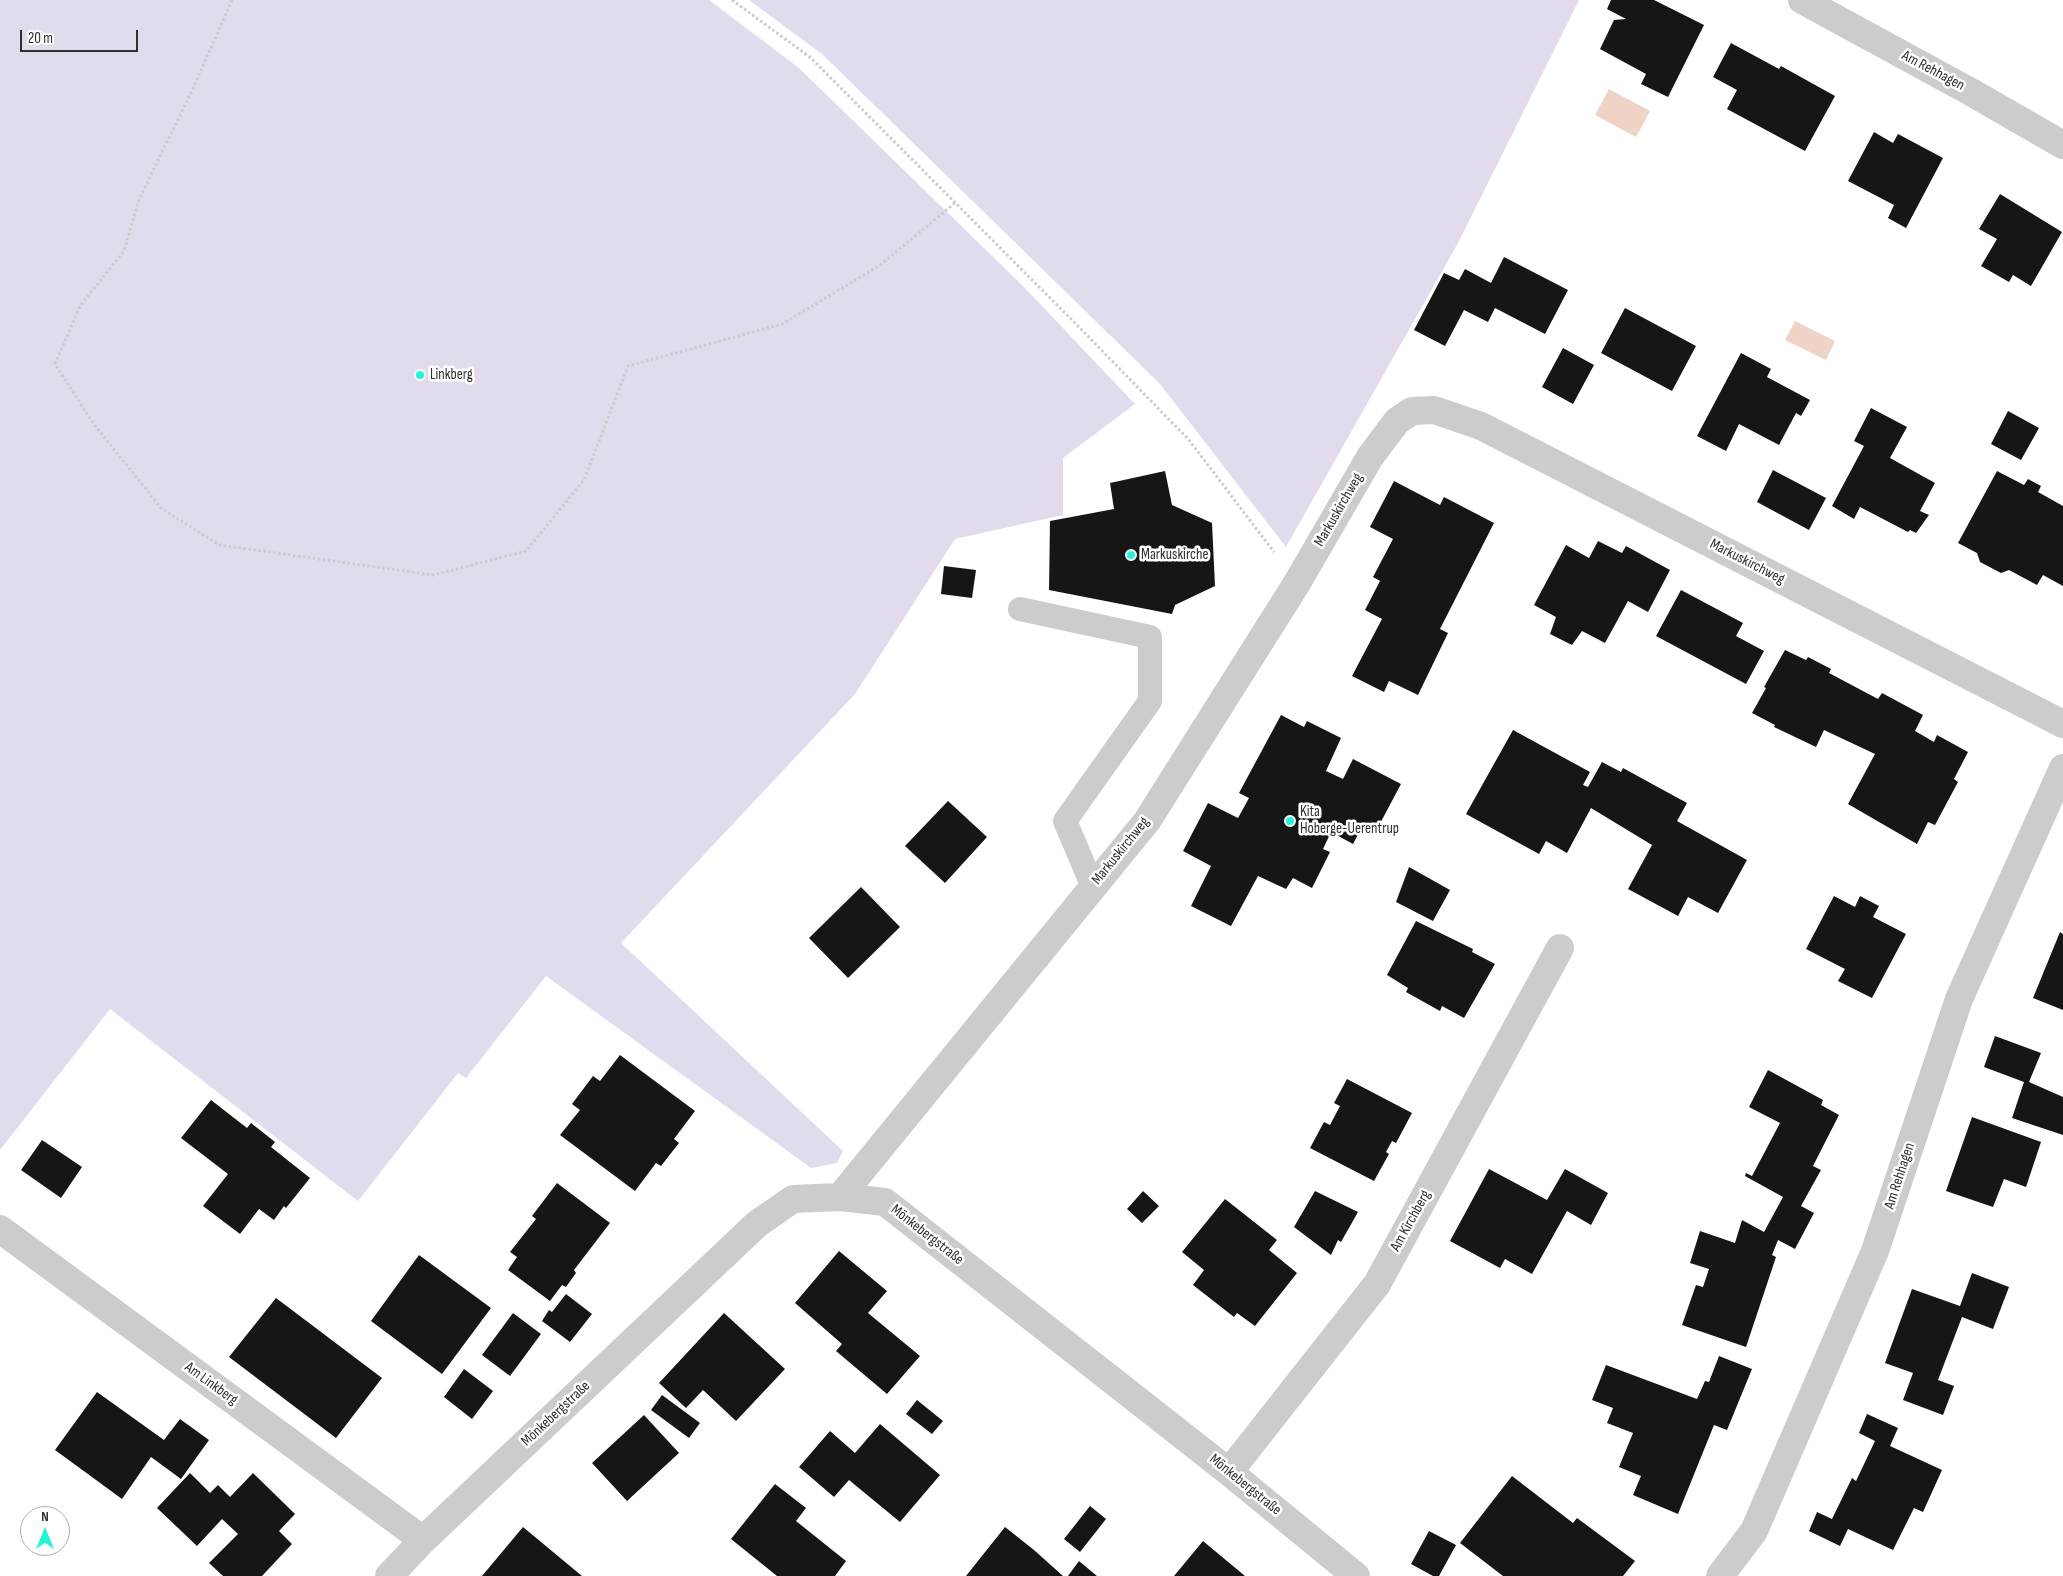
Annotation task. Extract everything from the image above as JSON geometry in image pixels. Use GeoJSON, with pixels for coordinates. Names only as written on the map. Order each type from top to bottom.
{"type":"FeatureCollection","features":[{"type":"Feature","properties":{"kind":"street","name":"Am Rehhagen"},"geometry":{"type":"LineString","coordinates":[[1802,0],[1971,92],[2063,145]]}},
{"type":"Feature","properties":{"kind":"street","name":"Markuskirchweg"},"geometry":{"type":"LineString","coordinates":[[840,1196],[1147,821],[1298,583],[1370,456],[1398,421],[1412,411],[1434,410],[1481,426],[2063,724]]}},
{"type":"Feature","properties":{"kind":"street","name":"Am Rehhagen"},"geometry":{"type":"LineString","coordinates":[[1720,1576],[1754,1531],[1875,1251],[1959,999],[2063,768]]}},
{"type":"Feature","properties":{"kind":"street","name":"Am Kirchberg"},"geometry":{"type":"LineString","coordinates":[[1229,1472],[1377,1284],[1560,948]]}},
{"type":"Feature","properties":{"kind":"street","name":"Mönkebergstraße"},"geometry":{"type":"LineString","coordinates":[[389,1576],[423,1540],[757,1224],[793,1199],[840,1196],[885,1202],[1229,1472],[1356,1576]]}},
{"type":"Feature","properties":{"kind":"street","name":"Am Linkberg"},"geometry":{"type":"LineString","coordinates":[[0,1228],[423,1540]]}},
{"type":"Feature","properties":{"kind":"lane"},"geometry":{"type":"LineString","coordinates":[[1020,609],[1150,637],[1150,701],[1065,821],[1093,887]]}},
{"type":"Feature","properties":{"kind":"path"},"geometry":{"type":"LineString","coordinates":[[232,0],[191,93],[139,199],[124,251],[80,306],[55,364],[93,423],[161,508],[219,545],[433,575],[526,551],[584,480],[628,366],[782,324],[879,266],[956,203]]}},
{"type":"Feature","properties":{"kind":"path"},"geometry":{"type":"LineString","coordinates":[[732,0],[811,58],[1189,440],[1298,583]]}},
{"type":"Feature","properties":{"kind":"shaded area"},"geometry":{"type":"Polygon","coordinates":[[[0,0],[709,0],[799,68],[1023,286],[1135,404],[1063,458],[1063,515],[955,539],[855,694],[621,943],[843,1151],[837,1163],[811,1168],[546,976],[466,1078],[458,1073],[358,1201],[110,1009],[0,1150],[0,0]]]}},
{"type":"Feature","properties":{"kind":"shaded area"},"geometry":{"type":"Polygon","coordinates":[[[749,0],[1579,0],[1458,243],[1286,547],[1160,384],[822,54],[749,0]]]}},
{"type":"Feature","properties":{"kind":"shaded area"},"geometry":{"type":"Polygon","coordinates":[[[1609,89],[1650,111],[1636,137],[1595,115],[1609,89]]]}},
{"type":"Feature","properties":{"kind":"shaded area"},"geometry":{"type":"Polygon","coordinates":[[[1795,321],[1835,341],[1826,360],[1785,340],[1795,321]]]}},
{"type":"Feature","properties":{"kind":"building"},"geometry":{"type":"Polygon","coordinates":[[[1611,0],[1654,0],[1704,25],[1668,97],[1641,84],[1646,74],[1600,49],[1614,20],[1626,19],[1607,9],[1611,0]]]}},
{"type":"Feature","properties":{"kind":"building"},"geometry":{"type":"Polygon","coordinates":[[[1731,43],[1779,69],[1781,66],[1835,96],[1805,151],[1727,109],[1737,90],[1713,77],[1731,43]]]}},
{"type":"Feature","properties":{"kind":"building"},"geometry":{"type":"Polygon","coordinates":[[[1874,132],[1893,143],[1898,134],[1943,158],[1906,228],[1888,218],[1894,205],[1848,181],[1874,132]]]}},
{"type":"Feature","properties":{"kind":"building"},"geometry":{"type":"Polygon","coordinates":[[[2000,194],[2062,232],[2031,286],[2013,275],[2009,282],[1981,266],[1997,239],[1979,229],[2000,194]]]}},
{"type":"Feature","properties":{"kind":"building"},"geometry":{"type":"Polygon","coordinates":[[[1504,257],[1568,290],[1545,334],[1495,308],[1488,322],[1464,310],[1445,346],[1414,330],[1444,273],[1459,280],[1465,269],[1491,283],[1504,257]]]}},
{"type":"Feature","properties":{"kind":"building"},"geometry":{"type":"Polygon","coordinates":[[[1625,308],[1696,346],[1672,391],[1601,353],[1625,308]]]}},
{"type":"Feature","properties":{"kind":"building"},"geometry":{"type":"Polygon","coordinates":[[[1563,348],[1594,365],[1573,404],[1542,387],[1563,348]]]}},
{"type":"Feature","properties":{"kind":"building"},"geometry":{"type":"Polygon","coordinates":[[[1741,353],[1771,369],[1767,377],[1810,400],[1801,416],[1796,413],[1779,445],[1739,424],[1726,451],[1697,436],[1741,353]]]}},
{"type":"Feature","properties":{"kind":"building"},"geometry":{"type":"Polygon","coordinates":[[[1871,408],[1907,427],[1890,458],[1935,483],[1920,511],[1929,515],[1916,533],[1910,530],[1908,532],[1860,507],[1854,519],[1832,506],[1864,446],[1854,441],[1871,408]]]}},
{"type":"Feature","properties":{"kind":"building"},"geometry":{"type":"Polygon","coordinates":[[[2008,411],[2039,428],[2021,460],[1991,444],[2008,411]]]}},
{"type":"Feature","properties":{"kind":"building"},"geometry":{"type":"Polygon","coordinates":[[[1773,470],[1826,498],[1809,530],[1757,502],[1773,470]]]}},
{"type":"Feature","properties":{"kind":"building","name":"Markuskirche"},"geometry":{"type":"Polygon","coordinates":[[[1165,471],[1172,505],[1212,523],[1215,586],[1175,605],[1172,614],[1049,590],[1050,521],[1114,509],[1110,483],[1165,471]]]}},
{"type":"Feature","properties":{"kind":"building"},"geometry":{"type":"Polygon","coordinates":[[[1997,471],[2024,485],[2028,479],[2041,486],[2038,492],[2063,506],[2063,586],[2043,575],[2037,585],[2009,570],[2001,573],[1980,562],[1977,553],[1958,543],[1997,471]]]}},
{"type":"Feature","properties":{"kind":"building"},"geometry":{"type":"Polygon","coordinates":[[[1394,481],[1440,505],[1444,497],[1494,523],[1440,629],[1448,633],[1418,695],[1389,681],[1384,692],[1352,676],[1382,619],[1365,610],[1380,581],[1373,577],[1393,539],[1370,527],[1394,481]]]}},
{"type":"Feature","properties":{"kind":"building"},"geometry":{"type":"Polygon","coordinates":[[[1598,541],[1622,553],[1626,546],[1670,570],[1648,612],[1628,601],[1605,643],[1582,631],[1572,645],[1550,634],[1556,617],[1534,605],[1566,545],[1589,558],[1598,541]]]}},
{"type":"Feature","properties":{"kind":"building"},"geometry":{"type":"Polygon","coordinates":[[[944,566],[976,570],[972,598],[941,594],[944,566]]]}},
{"type":"Feature","properties":{"kind":"building"},"geometry":{"type":"Polygon","coordinates":[[[1681,590],[1743,623],[1736,636],[1764,651],[1746,684],[1656,636],[1681,590]]]}},
{"type":"Feature","properties":{"kind":"building"},"geometry":{"type":"Polygon","coordinates":[[[1785,650],[1806,660],[1808,657],[1831,669],[1829,673],[1878,699],[1882,693],[1923,715],[1915,731],[1934,742],[1937,735],[1968,752],[1954,779],[1958,782],[1935,825],[1928,822],[1917,844],[1848,804],[1875,754],[1824,730],[1816,747],[1774,727],[1775,725],[1752,713],[1785,650]]]}},
{"type":"Feature","properties":{"kind":"building","name":"Kita Hoberge-Uerentrup"},"geometry":{"type":"Polygon","coordinates":[[[1281,715],[1304,727],[1307,721],[1341,738],[1326,771],[1343,779],[1353,759],[1401,784],[1376,831],[1363,825],[1353,844],[1331,832],[1323,849],[1330,852],[1312,888],[1293,878],[1286,889],[1258,876],[1231,926],[1191,906],[1211,866],[1183,851],[1208,803],[1238,818],[1249,798],[1239,793],[1281,715]]]}},
{"type":"Feature","properties":{"kind":"building"},"geometry":{"type":"Polygon","coordinates":[[[1513,730],[1590,772],[1583,785],[1588,787],[1602,762],[1621,772],[1623,768],[1687,803],[1677,821],[1747,860],[1718,913],[1688,897],[1678,916],[1628,889],[1652,845],[1591,808],[1567,853],[1546,841],[1539,854],[1466,814],[1513,730]]]}},
{"type":"Feature","properties":{"kind":"building"},"geometry":{"type":"Polygon","coordinates":[[[948,801],[987,837],[945,883],[905,846],[948,801]]]}},
{"type":"Feature","properties":{"kind":"building"},"geometry":{"type":"Polygon","coordinates":[[[1409,867],[1450,890],[1433,921],[1396,902],[1409,867]]]}},
{"type":"Feature","properties":{"kind":"building"},"geometry":{"type":"Polygon","coordinates":[[[861,887],[900,927],[848,978],[809,938],[861,887]]]}},
{"type":"Feature","properties":{"kind":"building"},"geometry":{"type":"Polygon","coordinates":[[[1834,896],[1855,907],[1860,896],[1879,906],[1873,917],[1906,934],[1872,998],[1838,981],[1845,969],[1806,949],[1834,896]]]}},
{"type":"Feature","properties":{"kind":"building"},"geometry":{"type":"Polygon","coordinates":[[[1416,921],[1473,949],[1472,952],[1495,964],[1464,1018],[1442,1006],[1440,1011],[1406,992],[1408,988],[1387,975],[1416,921]]]}},
{"type":"Feature","properties":{"kind":"building"},"geometry":{"type":"Polygon","coordinates":[[[2060,932],[2063,934],[2063,1010],[2033,998],[2060,932]]]}},
{"type":"Feature","properties":{"kind":"building"},"geometry":{"type":"Polygon","coordinates":[[[1995,1036],[2041,1053],[2029,1082],[2063,1097],[2063,1135],[2012,1118],[2024,1082],[1984,1067],[1995,1036]]]}},
{"type":"Feature","properties":{"kind":"building"},"geometry":{"type":"Polygon","coordinates":[[[620,1055],[695,1111],[674,1139],[679,1143],[661,1166],[656,1163],[635,1191],[560,1135],[580,1110],[572,1104],[593,1076],[600,1081],[620,1055]]]}},
{"type":"Feature","properties":{"kind":"building"},"geometry":{"type":"Polygon","coordinates":[[[1768,1070],[1823,1100],[1821,1105],[1839,1115],[1813,1166],[1821,1170],[1801,1206],[1814,1213],[1795,1249],[1778,1240],[1772,1255],[1776,1257],[1746,1347],[1682,1325],[1696,1285],[1703,1287],[1709,1269],[1690,1263],[1700,1231],[1735,1243],[1742,1220],[1764,1232],[1783,1197],[1745,1176],[1746,1173],[1752,1176],[1780,1123],[1749,1107],[1768,1070]]]}},
{"type":"Feature","properties":{"kind":"building"},"geometry":{"type":"Polygon","coordinates":[[[1347,1079],[1412,1113],[1396,1143],[1392,1141],[1386,1152],[1389,1154],[1374,1181],[1310,1148],[1324,1122],[1330,1125],[1340,1106],[1334,1103],[1347,1079]]]}},
{"type":"Feature","properties":{"kind":"building"},"geometry":{"type":"Polygon","coordinates":[[[211,1100],[247,1128],[251,1123],[275,1142],[271,1147],[310,1178],[286,1208],[284,1206],[274,1220],[259,1209],[240,1234],[203,1206],[228,1174],[181,1138],[211,1100]]]}},
{"type":"Feature","properties":{"kind":"building"},"geometry":{"type":"Polygon","coordinates":[[[1972,1117],[2041,1142],[2026,1187],[2004,1179],[1993,1207],[1946,1191],[1972,1117]]]}},
{"type":"Feature","properties":{"kind":"building"},"geometry":{"type":"Polygon","coordinates":[[[42,1140],[82,1167],[61,1198],[21,1170],[42,1140]]]}},
{"type":"Feature","properties":{"kind":"building"},"geometry":{"type":"Polygon","coordinates":[[[1489,1169],[1547,1200],[1565,1169],[1608,1193],[1591,1225],[1567,1211],[1532,1274],[1505,1259],[1500,1268],[1450,1241],[1489,1169]]]}},
{"type":"Feature","properties":{"kind":"building"},"geometry":{"type":"Polygon","coordinates":[[[557,1183],[610,1223],[574,1270],[576,1273],[566,1287],[562,1285],[550,1301],[508,1270],[517,1257],[510,1252],[536,1219],[532,1216],[557,1183]]]}},
{"type":"Feature","properties":{"kind":"building"},"geometry":{"type":"Polygon","coordinates":[[[1143,1191],[1159,1206],[1142,1223],[1127,1209],[1143,1191]]]}},
{"type":"Feature","properties":{"kind":"building"},"geometry":{"type":"Polygon","coordinates":[[[1315,1191],[1358,1212],[1341,1242],[1338,1240],[1331,1255],[1294,1227],[1315,1191]]]}},
{"type":"Feature","properties":{"kind":"building"},"geometry":{"type":"Polygon","coordinates":[[[1225,1199],[1277,1240],[1269,1250],[1297,1273],[1255,1326],[1237,1313],[1234,1317],[1193,1285],[1204,1270],[1182,1252],[1225,1199]]]}},
{"type":"Feature","properties":{"kind":"building"},"geometry":{"type":"Polygon","coordinates":[[[839,1251],[887,1291],[868,1313],[920,1356],[887,1394],[836,1351],[842,1344],[795,1303],[839,1251]]]}},
{"type":"Feature","properties":{"kind":"building"},"geometry":{"type":"Polygon","coordinates":[[[419,1255],[491,1308],[442,1374],[371,1321],[419,1255]]]}},
{"type":"Feature","properties":{"kind":"building"},"geometry":{"type":"Polygon","coordinates":[[[1972,1273],[2009,1287],[1993,1329],[1962,1317],[1938,1380],[1954,1386],[1943,1415],[1903,1400],[1913,1373],[1885,1363],[1912,1289],[1960,1306],[1972,1273]]]}},
{"type":"Feature","properties":{"kind":"building"},"geometry":{"type":"Polygon","coordinates":[[[566,1294],[592,1314],[570,1342],[542,1321],[549,1310],[552,1312],[566,1294]]]}},
{"type":"Feature","properties":{"kind":"building"},"geometry":{"type":"Polygon","coordinates":[[[276,1298],[382,1378],[336,1438],[229,1357],[276,1298]]]}},
{"type":"Feature","properties":{"kind":"building"},"geometry":{"type":"Polygon","coordinates":[[[513,1313],[541,1334],[510,1376],[482,1355],[513,1313]]]}},
{"type":"Feature","properties":{"kind":"building"},"geometry":{"type":"Polygon","coordinates":[[[724,1313],[785,1369],[736,1421],[703,1390],[686,1408],[659,1383],[724,1313]]]}},
{"type":"Feature","properties":{"kind":"building"},"geometry":{"type":"Polygon","coordinates":[[[1719,1356],[1752,1369],[1727,1430],[1714,1425],[1678,1514],[1633,1495],[1641,1476],[1619,1467],[1633,1433],[1607,1423],[1613,1408],[1592,1400],[1606,1365],[1697,1399],[1705,1381],[1709,1382],[1719,1356]]]}},
{"type":"Feature","properties":{"kind":"building"},"geometry":{"type":"Polygon","coordinates":[[[464,1369],[493,1391],[472,1419],[444,1397],[464,1369]]]}},
{"type":"Feature","properties":{"kind":"building"},"geometry":{"type":"Polygon","coordinates":[[[97,1392],[164,1440],[180,1419],[209,1440],[181,1479],[151,1457],[122,1499],[55,1450],[97,1392]]]}},
{"type":"Feature","properties":{"kind":"building"},"geometry":{"type":"Polygon","coordinates":[[[662,1395],[700,1423],[689,1438],[651,1410],[662,1395]]]}},
{"type":"Feature","properties":{"kind":"building"},"geometry":{"type":"Polygon","coordinates":[[[917,1400],[943,1421],[932,1434],[906,1414],[917,1400]]]}},
{"type":"Feature","properties":{"kind":"building"},"geometry":{"type":"Polygon","coordinates":[[[1867,1414],[1898,1428],[1890,1446],[1942,1470],[1923,1512],[1914,1508],[1893,1550],[1848,1529],[1840,1546],[1809,1531],[1817,1512],[1832,1519],[1852,1478],[1856,1481],[1875,1441],[1859,1433],[1867,1414]]]}},
{"type":"Feature","properties":{"kind":"building"},"geometry":{"type":"Polygon","coordinates":[[[644,1415],[679,1453],[627,1501],[592,1463],[644,1415]]]}},
{"type":"Feature","properties":{"kind":"building"},"geometry":{"type":"Polygon","coordinates":[[[880,1424],[940,1475],[900,1522],[849,1480],[834,1497],[799,1467],[830,1431],[855,1453],[880,1424]]]}},
{"type":"Feature","properties":{"kind":"building"},"geometry":{"type":"Polygon","coordinates":[[[190,1473],[210,1493],[218,1485],[230,1497],[253,1473],[295,1514],[279,1531],[292,1544],[262,1576],[223,1576],[209,1563],[238,1534],[222,1519],[197,1546],[157,1508],[190,1473]]]}},
{"type":"Feature","properties":{"kind":"building"},"geometry":{"type":"Polygon","coordinates":[[[1512,1476],[1573,1523],[1577,1518],[1635,1561],[1623,1576],[1503,1576],[1460,1543],[1512,1476]]]}},
{"type":"Feature","properties":{"kind":"building"},"geometry":{"type":"Polygon","coordinates":[[[775,1484],[806,1508],[796,1521],[846,1561],[835,1576],[777,1576],[731,1539],[775,1484]]]}},
{"type":"Feature","properties":{"kind":"building"},"geometry":{"type":"Polygon","coordinates":[[[1090,1506],[1106,1519],[1080,1552],[1064,1539],[1090,1506]]]}},
{"type":"Feature","properties":{"kind":"building"},"geometry":{"type":"Polygon","coordinates":[[[523,1527],[582,1576],[482,1576],[523,1527]]]}},
{"type":"Feature","properties":{"kind":"building"},"geometry":{"type":"Polygon","coordinates":[[[1005,1527],[1034,1550],[1063,1576],[966,1576],[1005,1527]]]}},
{"type":"Feature","properties":{"kind":"building"},"geometry":{"type":"Polygon","coordinates":[[[1429,1531],[1456,1545],[1439,1576],[1433,1576],[1411,1564],[1429,1531]]]}},
{"type":"Feature","properties":{"kind":"building"},"geometry":{"type":"Polygon","coordinates":[[[1203,1541],[1245,1576],[1174,1576],[1203,1541]]]}},
{"type":"Feature","properties":{"kind":"building"},"geometry":{"type":"Polygon","coordinates":[[[1079,1561],[1097,1576],[1068,1576],[1079,1561]]]}},
{"type":"Feature","properties":{"kind":"place","name":"Linkberg"},"geometry":{"type":"Point","coordinates":[420,375]}},
{"type":"Feature","properties":{"kind":"place","name":"Markuskirche"},"geometry":{"type":"Point","coordinates":[1131,555]}},
{"type":"Feature","properties":{"kind":"place","name":"Kita Hoberge-Uerentrup"},"geometry":{"type":"Point","coordinates":[1290,821]}}]}
